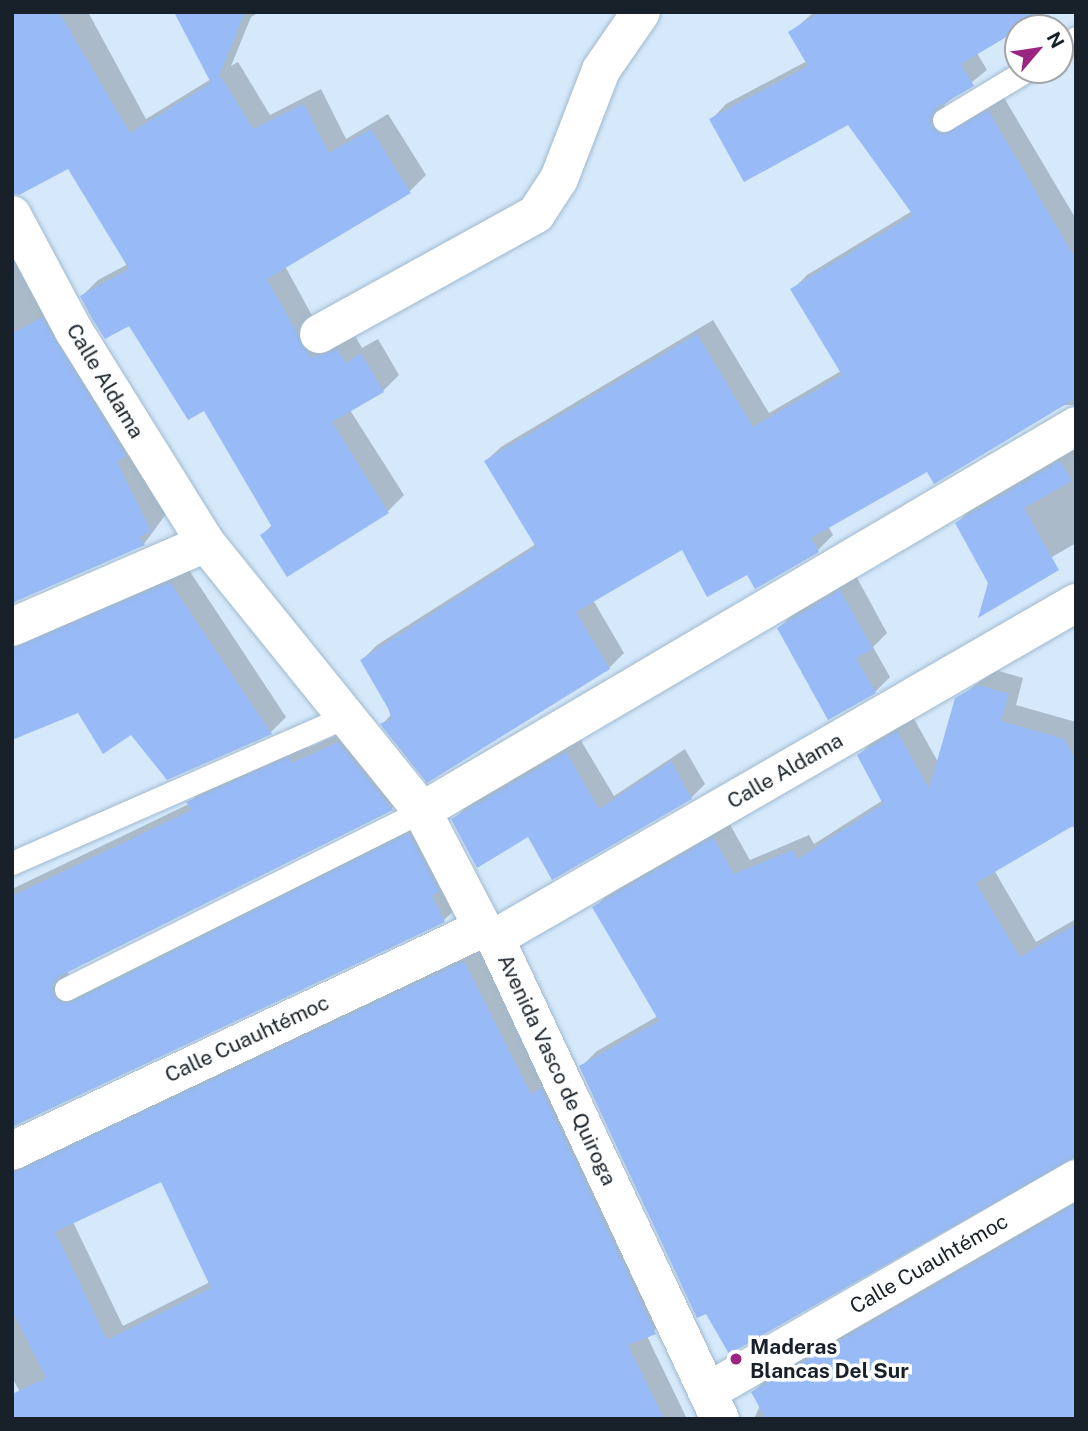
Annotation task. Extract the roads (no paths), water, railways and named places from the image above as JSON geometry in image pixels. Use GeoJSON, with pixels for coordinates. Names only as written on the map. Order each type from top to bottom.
{"type":"FeatureCollection","features":[{"type":"Feature","properties":{"kind":"street"},"geometry":{"type":"LineString","coordinates":[[319,334],[537,214],[559,179],[601,70],[641,12]]}},
{"type":"Feature","properties":{"kind":"street","name":"Calle Aldama"},"geometry":{"type":"LineString","coordinates":[[12,215],[74,331],[205,544]]}},
{"type":"Feature","properties":{"kind":"street"},"geometry":{"type":"LineString","coordinates":[[422,811],[1076,426]]}},
{"type":"Feature","properties":{"kind":"street"},"geometry":{"type":"LineString","coordinates":[[12,628],[205,544]]}},
{"type":"Feature","properties":{"kind":"street","name":"Avenida Vasco de Quiroga"},"geometry":{"type":"LineString","coordinates":[[205,544],[422,811],[489,933],[714,1405]]}},
{"type":"Feature","properties":{"kind":"street","name":"Calle Aldama"},"geometry":{"type":"LineString","coordinates":[[489,933],[1076,603]]}},
{"type":"Feature","properties":{"kind":"street","name":"Calle Cuauhtémoc"},"geometry":{"type":"LineString","coordinates":[[12,1151],[489,933]]}},
{"type":"Feature","properties":{"kind":"street","name":"Calle Cuauhtémoc"},"geometry":{"type":"LineString","coordinates":[[714,1405],[1076,1178]]}},
{"type":"Feature","properties":{"kind":"lane"},"geometry":{"type":"LineString","coordinates":[[944,120],[1004,84]]}},
{"type":"Feature","properties":{"kind":"lane"},"geometry":{"type":"LineString","coordinates":[[12,863],[345,717]]}},
{"type":"Feature","properties":{"kind":"lane"},"geometry":{"type":"LineString","coordinates":[[66,989],[422,811]]}},
{"type":"Feature","properties":{"kind":"place","name":"Maderas Blancas Del Sur"},"geometry":{"type":"Point","coordinates":[736,1359]}}]}
